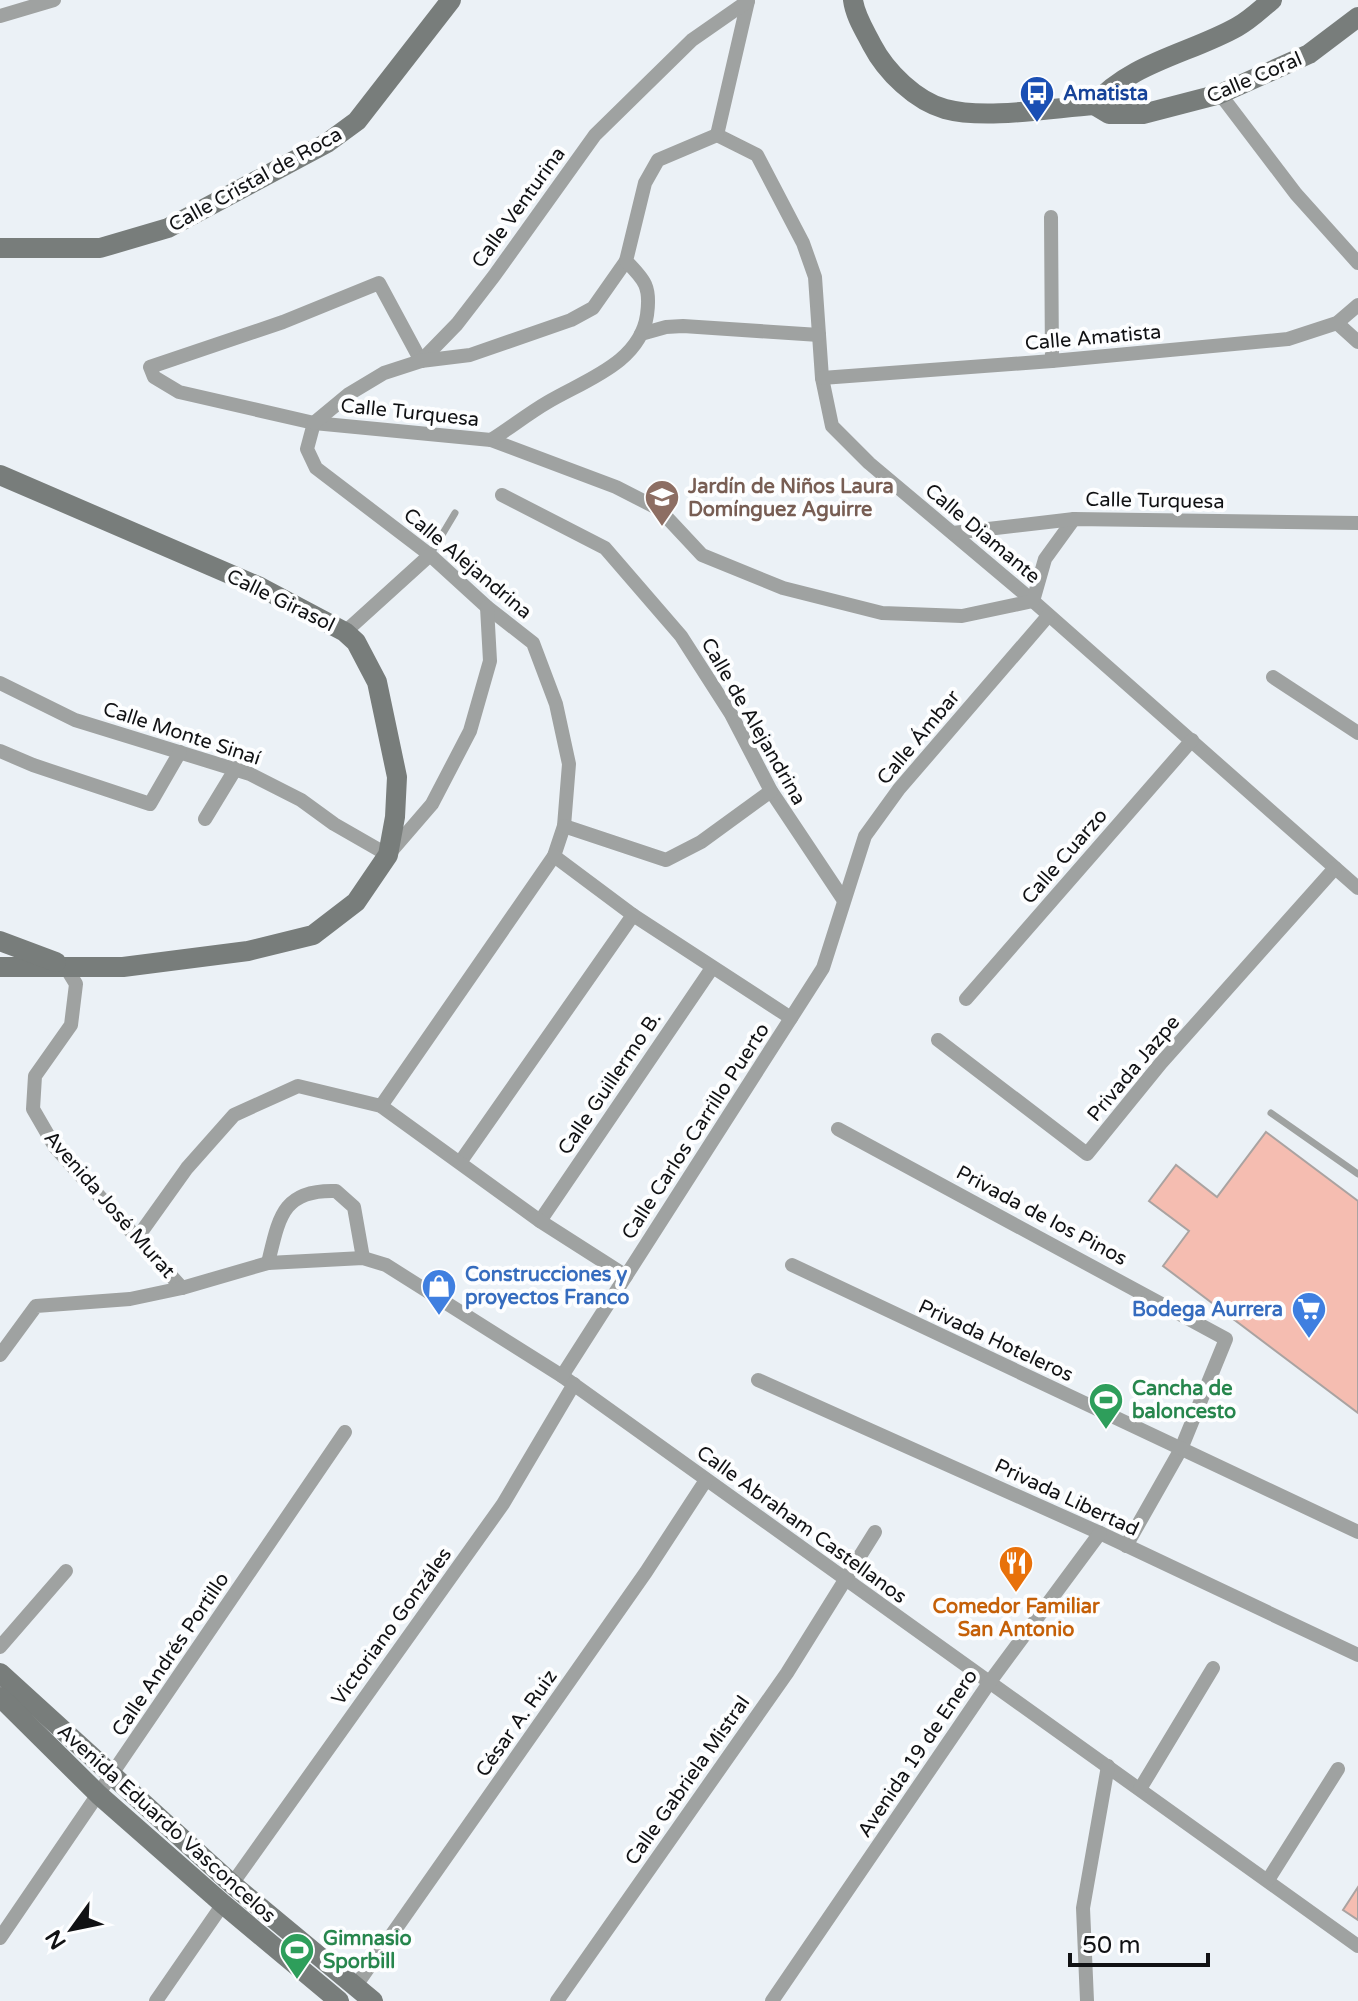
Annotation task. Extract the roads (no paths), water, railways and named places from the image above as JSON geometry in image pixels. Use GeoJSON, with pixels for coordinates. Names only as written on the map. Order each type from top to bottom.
{"type":"FeatureCollection","features":[{"type":"Feature","properties":{"kind":"street"},"geometry":{"type":"LineString","coordinates":[[0,16],[54,0]]}},
{"type":"Feature","properties":{"kind":"street","name":"Calle Cristal de Roca"},"geometry":{"type":"LineString","coordinates":[[0,248],[100,248],[168,228],[327,143],[357,121],[451,0]]}},
{"type":"Feature","properties":{"kind":"street","name":"Calle Coral"},"geometry":{"type":"LineString","coordinates":[[853,0],[854,10],[878,58],[910,91],[945,109],[987,113],[1094,105],[1109,114],[1143,114],[1220,94],[1309,54],[1358,17]]}},
{"type":"Feature","properties":{"kind":"street"},"geometry":{"type":"LineString","coordinates":[[1094,105],[1107,90],[1239,26],[1272,0]]}},
{"type":"Feature","properties":{"kind":"street"},"geometry":{"type":"LineString","coordinates":[[421,361],[470,355],[571,320],[593,308],[626,261],[645,183],[658,160],[717,135],[748,1]]}},
{"type":"Feature","properties":{"kind":"street","name":"Calle Venturina"},"geometry":{"type":"LineString","coordinates":[[314,423],[349,394],[384,373],[421,361],[457,324],[494,276],[595,135],[692,40],[748,1]]}},
{"type":"Feature","properties":{"kind":"street"},"geometry":{"type":"LineString","coordinates":[[1220,94],[1296,194],[1358,263]]}},
{"type":"Feature","properties":{"kind":"street","name":"Calle Diamante"},"geometry":{"type":"LineString","coordinates":[[717,135],[757,155],[803,243],[815,277],[822,378],[832,426],[869,463],[1033,601],[1358,888]]}},
{"type":"Feature","properties":{"kind":"street"},"geometry":{"type":"LineString","coordinates":[[1051,217],[1052,361]]}},
{"type":"Feature","properties":{"kind":"street"},"geometry":{"type":"LineString","coordinates":[[491,440],[548,402],[589,382],[627,354],[641,334],[649,296],[642,277],[626,261]]}},
{"type":"Feature","properties":{"kind":"street","name":"Calle Turquesa"},"geometry":{"type":"LineString","coordinates":[[421,361],[379,283],[283,322],[150,367],[154,377],[179,392],[314,423],[491,440],[616,487],[659,509],[702,555],[783,588],[882,613],[962,616],[1033,601]]}},
{"type":"Feature","properties":{"kind":"street","name":"Calle Amatista"},"geometry":{"type":"LineString","coordinates":[[822,378],[1288,339],[1337,323],[1358,305]]}},
{"type":"Feature","properties":{"kind":"street"},"geometry":{"type":"LineString","coordinates":[[1337,323],[1358,342]]}},
{"type":"Feature","properties":{"kind":"street"},"geometry":{"type":"LineString","coordinates":[[641,334],[683,326],[819,335]]}},
{"type":"Feature","properties":{"kind":"street","name":"Calle Alejandrina"},"geometry":{"type":"LineString","coordinates":[[314,423],[307,449],[316,468],[430,555],[487,607],[533,643],[556,704],[569,764],[564,826],[554,856],[381,1106]]}},
{"type":"Feature","properties":{"kind":"street","name":"Calle Girasol"},"geometry":{"type":"LineString","coordinates":[[0,475],[260,587],[345,632],[356,642],[377,682],[397,777],[395,817],[388,855]]}},
{"type":"Feature","properties":{"kind":"street","name":"Calle de Alejandrina"},"geometry":{"type":"LineString","coordinates":[[502,495],[605,548],[681,636],[731,714],[771,791],[843,899]]}},
{"type":"Feature","properties":{"kind":"street"},"geometry":{"type":"LineString","coordinates":[[1033,601],[1045,559],[1074,519]]}},
{"type":"Feature","properties":{"kind":"street","name":"Calle Turquesa"},"geometry":{"type":"LineString","coordinates":[[953,533],[1074,519],[1358,523]]}},
{"type":"Feature","properties":{"kind":"street"},"geometry":{"type":"LineString","coordinates":[[345,632],[430,555]]}},
{"type":"Feature","properties":{"kind":"street"},"geometry":{"type":"LineString","coordinates":[[0,967],[123,967],[248,951],[313,935],[356,902],[388,855],[432,804],[470,731],[490,661],[487,607]]}},
{"type":"Feature","properties":{"kind":"street","name":"Calle Ámbar"},"geometry":{"type":"LineString","coordinates":[[843,899],[865,836],[899,789],[1048,616]]}},
{"type":"Feature","properties":{"kind":"street"},"geometry":{"type":"LineString","coordinates":[[1273,677],[1358,733]]}},
{"type":"Feature","properties":{"kind":"street","name":"Calle Monte Sinaí"},"geometry":{"type":"LineString","coordinates":[[0,683],[75,720],[236,768],[301,800],[334,824],[388,855]]}},
{"type":"Feature","properties":{"kind":"street","name":"Calle Cuarzo"},"geometry":{"type":"LineString","coordinates":[[966,999],[1192,740]]}},
{"type":"Feature","properties":{"kind":"street"},"geometry":{"type":"LineString","coordinates":[[0,751],[150,804],[180,752]]}},
{"type":"Feature","properties":{"kind":"street"},"geometry":{"type":"LineString","coordinates":[[205,819],[236,768]]}},
{"type":"Feature","properties":{"kind":"street"},"geometry":{"type":"LineString","coordinates":[[564,826],[666,860],[701,842],[771,791]]}},
{"type":"Feature","properties":{"kind":"street"},"geometry":{"type":"LineString","coordinates":[[554,856],[633,915],[791,1018]]}},
{"type":"Feature","properties":{"kind":"street","name":"Privada Jazpe"},"geometry":{"type":"LineString","coordinates":[[938,1040],[1087,1154],[1161,1063],[1335,868]]}},
{"type":"Feature","properties":{"kind":"street","name":"Calle Carlos Carrillo Puerto"},"geometry":{"type":"LineString","coordinates":[[568,1380],[626,1276],[823,968],[843,899]]}},
{"type":"Feature","properties":{"kind":"street"},"geometry":{"type":"LineString","coordinates":[[461,1161],[633,915]]}},
{"type":"Feature","properties":{"kind":"street"},"geometry":{"type":"LineString","coordinates":[[0,941],[65,966]]}},
{"type":"Feature","properties":{"kind":"street","name":"Avenida José Murat"},"geometry":{"type":"LineString","coordinates":[[65,966],[76,984],[71,1025],[35,1076],[33,1109],[55,1147],[182,1288]]}},
{"type":"Feature","properties":{"kind":"street","name":"Calle Guillermo B."},"geometry":{"type":"LineString","coordinates":[[540,1221],[712,968]]}},
{"type":"Feature","properties":{"kind":"street"},"geometry":{"type":"LineString","coordinates":[[137,1238],[187,1168],[234,1115],[298,1086],[381,1106],[540,1221],[626,1276]]}},
{"type":"Feature","properties":{"kind":"street","name":"Privada de los Pinos"},"geometry":{"type":"LineString","coordinates":[[838,1129],[1226,1339],[1181,1449]]}},
{"type":"Feature","properties":{"kind":"street"},"geometry":{"type":"LineString","coordinates":[[268,1263],[277,1225],[291,1202],[313,1190],[336,1191],[354,1207],[363,1258]]}},
{"type":"Feature","properties":{"kind":"street","name":"Calle Abraham Castellanos"},"geometry":{"type":"LineString","coordinates":[[0,1355],[36,1306],[130,1299],[182,1288],[268,1263],[363,1258],[386,1265],[568,1380],[1358,1946]]}},
{"type":"Feature","properties":{"kind":"street","name":"Privada Hoteleros"},"geometry":{"type":"LineString","coordinates":[[792,1265],[1358,1532]]}},
{"type":"Feature","properties":{"kind":"street","name":"Victoriano Gonzáles"},"geometry":{"type":"LineString","coordinates":[[232,1884],[503,1504],[568,1380]]}},
{"type":"Feature","properties":{"kind":"street","name":"Privada Libertad"},"geometry":{"type":"LineString","coordinates":[[758,1380],[1100,1533],[1358,1655]]}},
{"type":"Feature","properties":{"kind":"street","name":"Calle Andrés Portillo"},"geometry":{"type":"LineString","coordinates":[[0,1938],[345,1432]]}},
{"type":"Feature","properties":{"kind":"street"},"geometry":{"type":"LineString","coordinates":[[1126,1546],[1181,1449]]}},
{"type":"Feature","properties":{"kind":"street","name":"César A. Ruiz"},"geometry":{"type":"LineString","coordinates":[[355,1987],[646,1572],[706,1480]]}},
{"type":"Feature","properties":{"kind":"street","name":"Calle Gabriela Mistral"},"geometry":{"type":"LineString","coordinates":[[557,2001],[787,1673],[875,1532]]}},
{"type":"Feature","properties":{"kind":"street","name":"Avenida 19 de Enero"},"geometry":{"type":"LineString","coordinates":[[772,2001],[989,1683],[1100,1533]]}},
{"type":"Feature","properties":{"kind":"street"},"geometry":{"type":"LineString","coordinates":[[0,1647],[66,1571]]}},
{"type":"Feature","properties":{"kind":"street"},"geometry":{"type":"LineString","coordinates":[[1140,1789],[1213,1668]]}},
{"type":"Feature","properties":{"kind":"street","name":"Avenida Eduardo Vasconcelos"},"geometry":{"type":"LineString","coordinates":[[0,1673],[232,1884],[373,2001]]}},
{"type":"Feature","properties":{"kind":"street","name":"Avenida Eduardo Vasconcelos"},"geometry":{"type":"LineString","coordinates":[[0,1697],[99,1795],[339,2001]]}},
{"type":"Feature","properties":{"kind":"street"},"geometry":{"type":"LineString","coordinates":[[1087,2001],[1083,1908],[1108,1766]]}},
{"type":"Feature","properties":{"kind":"street"},"geometry":{"type":"LineString","coordinates":[[1268,1880],[1338,1769]]}},
{"type":"Feature","properties":{"kind":"street"},"geometry":{"type":"LineString","coordinates":[[156,2001],[223,1904]]}},
{"type":"Feature","properties":{"kind":"lane"},"geometry":{"type":"LineString","coordinates":[[430,555],[455,513]]}},
{"type":"Feature","properties":{"kind":"lane"},"geometry":{"type":"LineString","coordinates":[[1271,1113],[1358,1174]]}},
{"type":"Feature","properties":{"kind":"place","name":"Amatista"},"geometry":{"type":"Point","coordinates":[1037,124]}},
{"type":"Feature","properties":{"kind":"place","name":"Jardín de Niños Laura Domínguez Aguirre"},"geometry":{"type":"Point","coordinates":[662,528]}},
{"type":"Feature","properties":{"kind":"place","name":"Construcciones y proyectos Franco"},"geometry":{"type":"Point","coordinates":[439,1317]}},
{"type":"Feature","properties":{"kind":"place","name":"Bodega Aurrera"},"geometry":{"type":"Point","coordinates":[1309,1340]}},
{"type":"Feature","properties":{"kind":"place","name":"Cancha de baloncesto"},"geometry":{"type":"Point","coordinates":[1106,1431]}},
{"type":"Feature","properties":{"kind":"place","name":"Comedor Familiar San Antonio"},"geometry":{"type":"Point","coordinates":[1016,1594]}},
{"type":"Feature","properties":{"kind":"place","name":"Gimnasio Sporbill"},"geometry":{"type":"Point","coordinates":[297,1981]}}]}
